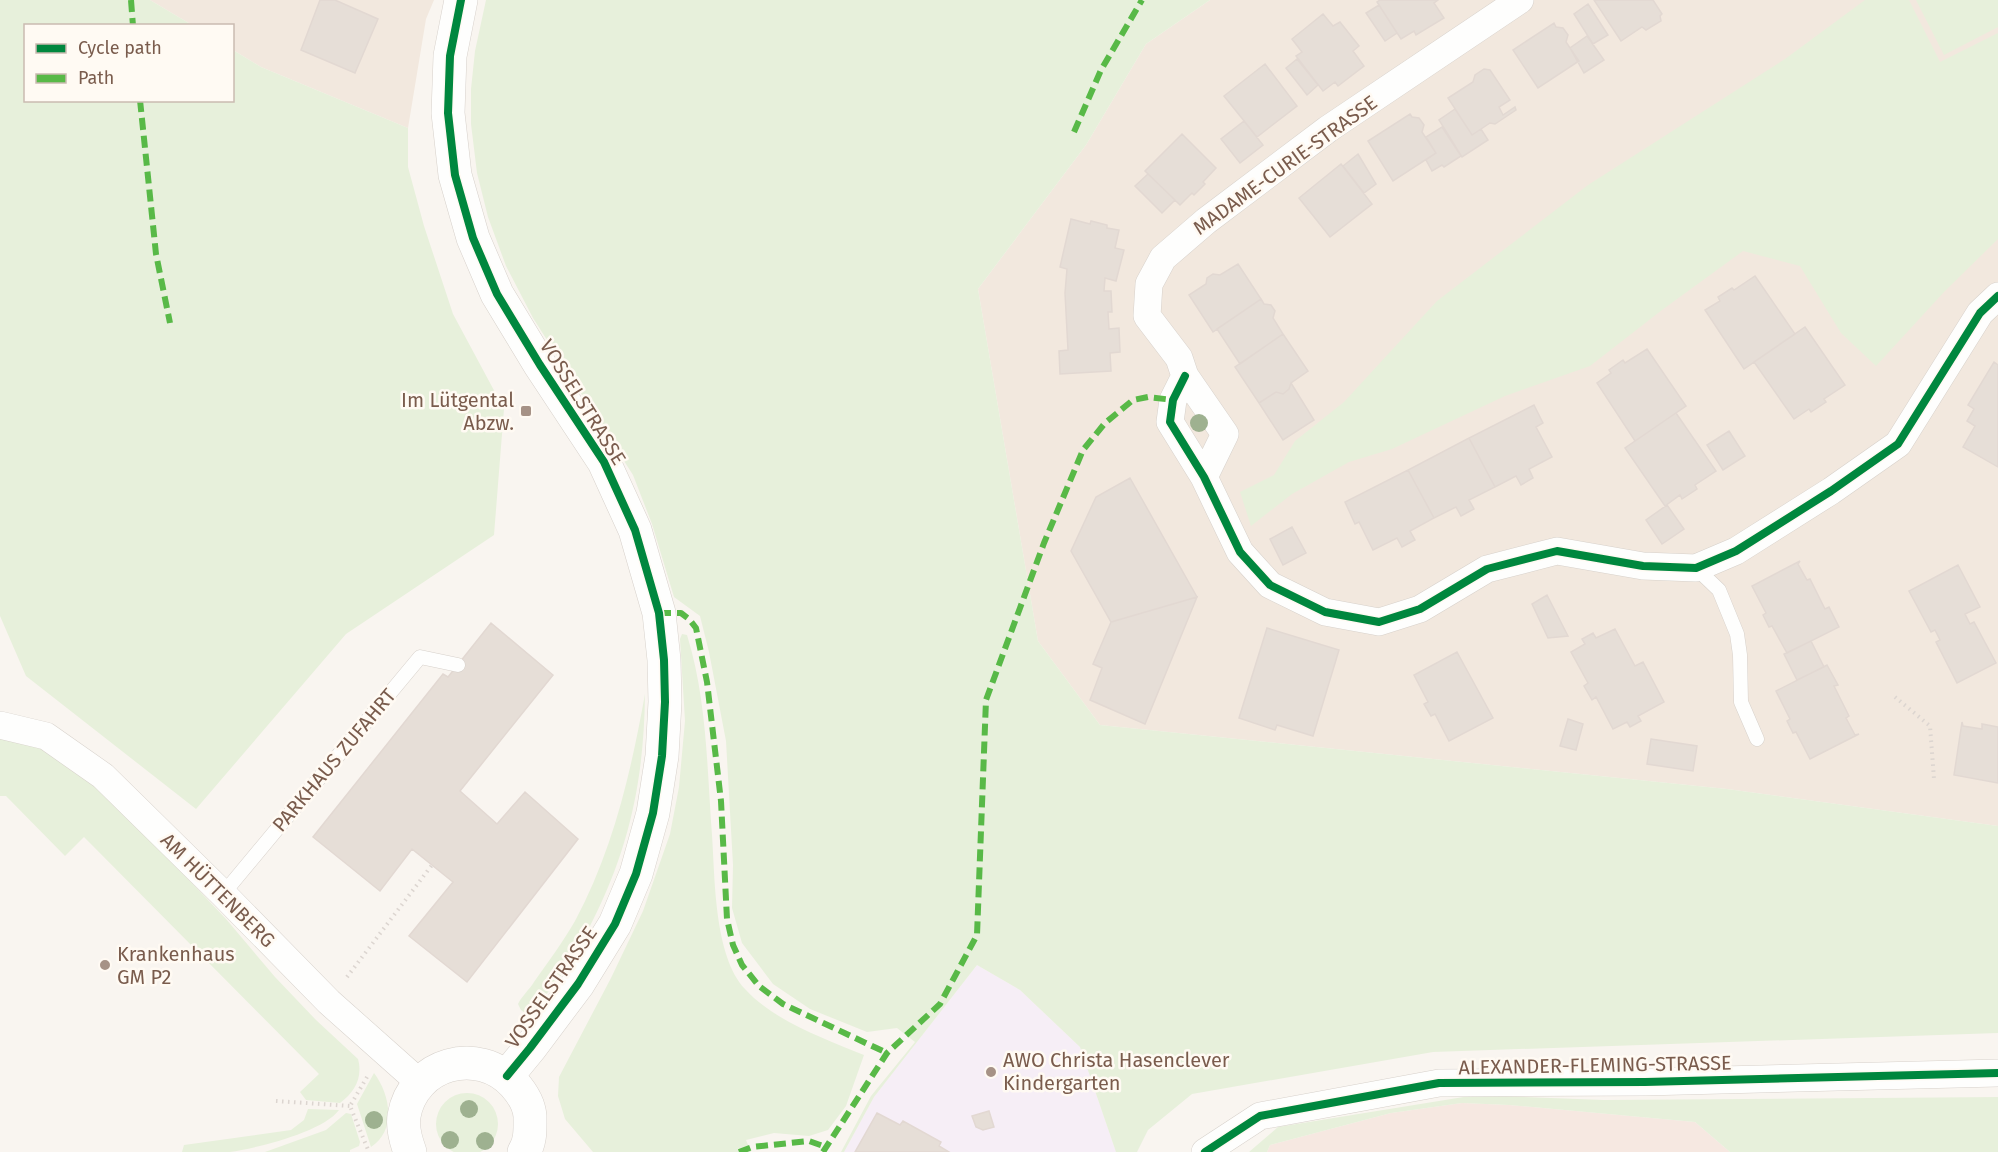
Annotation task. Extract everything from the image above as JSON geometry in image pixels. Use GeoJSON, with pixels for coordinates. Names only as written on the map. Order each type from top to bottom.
{"type":"FeatureCollection","features":[{"type":"Feature","properties":{"kind":"street","name":"VOSSELSTRASSE"},"geometry":{"type":"LineString","coordinates":[[461,0],[450,56],[448,113],[455,175],[473,238],[497,294],[540,365],[604,462],[631,520],[659,613],[664,660],[665,702],[662,756],[653,813],[636,874],[615,924],[578,984],[507,1076]]}},
{"type":"Feature","properties":{"kind":"street","name":"MADAME-CURIE-STRASSE"},"geometry":{"type":"LineString","coordinates":[[1204,477],[1225,434],[1185,376],[1179,358],[1147,316],[1149,284],[1163,258],[1206,221],[1328,129],[1520,0]]}},
{"type":"Feature","properties":{"kind":"street"},"geometry":{"type":"LineString","coordinates":[[1185,376],[1173,400],[1170,422],[1204,477],[1240,552],[1270,585],[1325,612],[1379,622],[1420,609],[1486,569],[1557,551],[1643,566],[1696,568],[1736,551],[1831,491],[1898,444],[1980,313],[1998,296]]}},
{"type":"Feature","properties":{"kind":"street","name":"AM HÜTTENBERG"},"geometry":{"type":"LineString","coordinates":[[0,725],[46,736],[104,776],[329,1002],[420,1083]]}},
{"type":"Feature","properties":{"kind":"street"},"geometry":{"type":"LineString","coordinates":[[410,1152],[405,1137],[404,1117],[410,1098],[420,1083],[441,1068],[464,1062],[486,1065],[507,1076],[521,1091],[529,1110],[531,1131],[528,1150]]}},
{"type":"Feature","properties":{"kind":"street","name":"ALEXANDER-FLEMING-STRASSE"},"geometry":{"type":"LineString","coordinates":[[1205,1152],[1260,1116],[1439,1083],[1645,1082],[1998,1073]]}},
{"type":"Feature","properties":{"kind":"lane"},"geometry":{"type":"LineString","coordinates":[[1696,568],[1719,590],[1737,634],[1741,702],[1757,739]]}},
{"type":"Feature","properties":{"kind":"lane","name":"PARKHAUS ZUFAHRT"},"geometry":{"type":"LineString","coordinates":[[223,894],[420,657],[458,665]]}},
{"type":"Feature","properties":{"kind":"path"},"geometry":{"type":"LineString","coordinates":[[1895,697],[1930,726],[1934,779]]}},
{"type":"Feature","properties":{"kind":"path"},"geometry":{"type":"LineString","coordinates":[[329,1002],[432,865]]}},
{"type":"Feature","properties":{"kind":"path"},"geometry":{"type":"LineString","coordinates":[[350,1106],[382,1050]]}},
{"type":"Feature","properties":{"kind":"path"},"geometry":{"type":"LineString","coordinates":[[276,1101],[350,1106]]}},
{"type":"Feature","properties":{"kind":"path"},"geometry":{"type":"LineString","coordinates":[[350,1106],[369,1152]]}},
{"type":"Feature","properties":{"kind":"shaded area"},"geometry":{"type":"Polygon","coordinates":[[[150,0],[434,0],[426,19],[408,128],[261,67],[234,51],[234,24],[190,24],[150,0]]]}},
{"type":"Feature","properties":{"kind":"shaded area"},"geometry":{"type":"Polygon","coordinates":[[[1210,0],[1998,0],[1998,826],[1727,789],[1100,725],[1038,641],[978,289],[1086,145],[1146,44],[1210,0]]]}},
{"type":"Feature","properties":{"kind":"shaded area","name":"AWO Christa Hasenclever Kindergarten"},"geometry":{"type":"Polygon","coordinates":[[[977,965],[1020,990],[1080,1047],[1116,1152],[844,1152],[874,1097],[977,965]]]}},
{"type":"Feature","properties":{"kind":"shaded area"},"geometry":{"type":"Polygon","coordinates":[[[1462,1103],[1509,1105],[1695,1122],[1730,1152],[1267,1152],[1270,1145],[1391,1113],[1462,1103]]]}},
{"type":"Feature","properties":{"kind":"green space"},"geometry":{"type":"Polygon","coordinates":[[[0,0],[150,0],[190,24],[24,24],[24,102],[234,102],[234,51],[261,67],[408,128],[408,167],[424,226],[453,314],[504,409],[494,535],[346,634],[196,809],[26,676],[0,616],[0,0]]]}},
{"type":"Feature","properties":{"kind":"green space"},"geometry":{"type":"Polygon","coordinates":[[[486,0],[1210,0],[1146,44],[1086,145],[978,289],[1038,641],[1100,725],[1727,789],[1998,826],[1998,1033],[1433,1052],[1192,1094],[1148,1130],[1137,1152],[1116,1152],[1080,1047],[1020,990],[977,965],[874,1097],[844,1152],[841,1152],[871,1096],[915,1042],[897,1028],[867,1032],[810,1009],[773,984],[742,943],[732,908],[733,865],[726,741],[700,616],[674,597],[652,524],[633,475],[533,318],[506,266],[488,217],[477,173],[471,124],[471,89],[475,51],[486,0]]]}},
{"type":"Feature","properties":{"kind":"green space"},"geometry":{"type":"Polygon","coordinates":[[[1865,0],[1909,0],[1940,62],[1998,33],[1998,239],[1944,292],[1876,366],[1841,333],[1800,266],[1743,251],[1590,366],[1505,396],[1392,449],[1349,462],[1292,494],[1251,526],[1240,492],[1274,475],[1295,441],[1344,402],[1437,301],[1588,185],[1785,59],[1865,0]]]}},
{"type":"Feature","properties":{"kind":"green space"},"geometry":{"type":"Polygon","coordinates":[[[1916,0],[1998,0],[1998,27],[1944,55],[1916,0]]]}},
{"type":"Feature","properties":{"kind":"green space"},"geometry":{"type":"Polygon","coordinates":[[[682,634],[687,635],[699,684],[718,916],[727,957],[735,975],[745,989],[770,1011],[801,1028],[864,1055],[846,1106],[828,1130],[809,1136],[774,1133],[746,1140],[751,1152],[593,1152],[565,1119],[558,1096],[559,1077],[643,911],[670,834],[679,787],[685,721],[680,639],[682,634]]]}},
{"type":"Feature","properties":{"kind":"green space"},"geometry":{"type":"Polygon","coordinates":[[[645,694],[638,783],[616,867],[573,958],[528,1015],[521,1010],[518,1004],[575,921],[600,867],[627,781],[645,694]]]}},
{"type":"Feature","properties":{"kind":"green space"},"geometry":{"type":"Polygon","coordinates":[[[0,735],[34,744],[97,783],[226,919],[275,977],[358,1059],[358,1078],[354,1089],[345,1099],[340,1103],[306,1100],[300,1092],[319,1074],[84,837],[65,856],[6,796],[0,796],[0,735]]]}},
{"type":"Feature","properties":{"kind":"green space"},"geometry":{"type":"Polygon","coordinates":[[[374,1073],[387,1101],[388,1122],[379,1140],[371,1147],[357,1104],[374,1073]]]}},
{"type":"Feature","properties":{"kind":"green space"},"geometry":{"type":"Polygon","coordinates":[[[467,1093],[489,1102],[497,1118],[497,1130],[489,1146],[476,1153],[458,1153],[445,1146],[436,1124],[445,1102],[467,1093]]]}},
{"type":"Feature","properties":{"kind":"green space"},"geometry":{"type":"Polygon","coordinates":[[[1476,1095],[1604,1100],[1998,1097],[1998,1152],[1730,1152],[1695,1122],[1509,1105],[1462,1103],[1391,1113],[1270,1145],[1267,1152],[1249,1152],[1278,1127],[1476,1095]]]}},
{"type":"Feature","properties":{"kind":"green space"},"geometry":{"type":"Polygon","coordinates":[[[308,1109],[339,1110],[331,1118],[305,1132],[272,1143],[230,1152],[182,1152],[184,1145],[291,1130],[304,1120],[308,1109]]]}},
{"type":"Feature","properties":{"kind":"green space"},"geometry":{"type":"Polygon","coordinates":[[[346,1113],[351,1114],[360,1142],[359,1146],[350,1152],[265,1152],[326,1130],[346,1113]]]}},
{"type":"Feature","properties":{"kind":"building"},"geometry":{"type":"Polygon","coordinates":[[[320,0],[335,0],[378,19],[355,73],[301,50],[320,0]]]}},
{"type":"Feature","properties":{"kind":"building"},"geometry":{"type":"Polygon","coordinates":[[[1380,0],[1438,0],[1434,3],[1444,18],[1416,35],[1414,31],[1401,39],[1377,2],[1380,0]]]}},
{"type":"Feature","properties":{"kind":"building"},"geometry":{"type":"Polygon","coordinates":[[[1594,0],[1653,0],[1662,14],[1661,21],[1646,30],[1642,27],[1621,41],[1594,0]]]}},
{"type":"Feature","properties":{"kind":"building"},"geometry":{"type":"Polygon","coordinates":[[[1588,4],[1608,35],[1593,44],[1574,14],[1588,4]]]}},
{"type":"Feature","properties":{"kind":"building"},"geometry":{"type":"Polygon","coordinates":[[[1379,5],[1397,33],[1385,41],[1366,13],[1379,5]]]}},
{"type":"Feature","properties":{"kind":"building"},"geometry":{"type":"Polygon","coordinates":[[[1323,14],[1333,26],[1340,22],[1359,46],[1353,51],[1364,66],[1338,86],[1335,82],[1323,91],[1296,56],[1302,52],[1292,39],[1323,14]]]}},
{"type":"Feature","properties":{"kind":"building"},"geometry":{"type":"Polygon","coordinates":[[[1554,23],[1556,27],[1563,28],[1568,35],[1566,42],[1579,61],[1538,88],[1513,50],[1554,23]]]}},
{"type":"Feature","properties":{"kind":"building"},"geometry":{"type":"Polygon","coordinates":[[[1587,36],[1604,60],[1584,73],[1570,48],[1587,36]]]}},
{"type":"Feature","properties":{"kind":"building"},"geometry":{"type":"Polygon","coordinates":[[[1297,59],[1318,85],[1307,95],[1286,68],[1297,59]]]}},
{"type":"Feature","properties":{"kind":"building"},"geometry":{"type":"Polygon","coordinates":[[[1265,64],[1297,106],[1257,137],[1224,96],[1265,64]]]}},
{"type":"Feature","properties":{"kind":"building"},"geometry":{"type":"Polygon","coordinates":[[[1484,69],[1490,70],[1510,100],[1499,107],[1503,115],[1515,107],[1516,110],[1472,135],[1448,98],[1473,82],[1475,75],[1484,69]]]}},
{"type":"Feature","properties":{"kind":"building"},"geometry":{"type":"Polygon","coordinates":[[[1455,109],[1472,135],[1481,129],[1488,140],[1462,157],[1439,120],[1455,109]]]}},
{"type":"Feature","properties":{"kind":"building"},"geometry":{"type":"Polygon","coordinates":[[[1410,114],[1412,117],[1419,118],[1424,125],[1422,132],[1436,153],[1393,181],[1368,141],[1410,114]]]}},
{"type":"Feature","properties":{"kind":"building"},"geometry":{"type":"Polygon","coordinates":[[[1244,121],[1263,145],[1240,163],[1221,139],[1244,121]]]}},
{"type":"Feature","properties":{"kind":"building"},"geometry":{"type":"Polygon","coordinates":[[[1442,127],[1461,156],[1444,167],[1442,165],[1432,171],[1426,160],[1436,153],[1426,137],[1442,127]]]}},
{"type":"Feature","properties":{"kind":"building"},"geometry":{"type":"Polygon","coordinates":[[[1182,134],[1216,168],[1203,182],[1205,184],[1180,205],[1145,171],[1182,134]]]}},
{"type":"Feature","properties":{"kind":"building"},"geometry":{"type":"Polygon","coordinates":[[[1358,154],[1376,184],[1364,193],[1343,166],[1358,154]]]}},
{"type":"Feature","properties":{"kind":"building"},"geometry":{"type":"Polygon","coordinates":[[[1341,164],[1372,204],[1330,237],[1299,198],[1341,164]]]}},
{"type":"Feature","properties":{"kind":"building"},"geometry":{"type":"Polygon","coordinates":[[[1148,174],[1175,200],[1162,213],[1135,186],[1148,174]]]}},
{"type":"Feature","properties":{"kind":"building"},"geometry":{"type":"Polygon","coordinates":[[[1071,219],[1090,224],[1091,221],[1119,230],[1115,248],[1124,250],[1116,281],[1105,278],[1104,291],[1111,291],[1112,312],[1108,312],[1109,329],[1119,328],[1120,352],[1110,353],[1111,371],[1060,374],[1059,351],[1068,350],[1065,293],[1067,269],[1060,267],[1071,219]]]}},
{"type":"Feature","properties":{"kind":"building"},"geometry":{"type":"Polygon","coordinates":[[[1238,264],[1261,299],[1213,332],[1189,295],[1206,284],[1207,278],[1213,274],[1220,275],[1238,264]]]}},
{"type":"Feature","properties":{"kind":"building"},"geometry":{"type":"Polygon","coordinates":[[[1755,276],[1795,334],[1744,369],[1705,310],[1720,301],[1718,297],[1732,288],[1734,290],[1755,276]]]}},
{"type":"Feature","properties":{"kind":"building"},"geometry":{"type":"Polygon","coordinates":[[[1261,299],[1264,304],[1271,305],[1275,311],[1273,318],[1283,334],[1240,364],[1217,329],[1261,299]]]}},
{"type":"Feature","properties":{"kind":"building"},"geometry":{"type":"Polygon","coordinates":[[[1805,327],[1845,385],[1824,399],[1826,402],[1811,412],[1809,409],[1794,419],[1754,362],[1805,327]]]}},
{"type":"Feature","properties":{"kind":"building"},"geometry":{"type":"Polygon","coordinates":[[[1283,334],[1308,371],[1291,383],[1289,389],[1283,394],[1276,392],[1259,403],[1235,367],[1283,334]]]}},
{"type":"Feature","properties":{"kind":"building"},"geometry":{"type":"Polygon","coordinates":[[[1647,349],[1686,406],[1635,441],[1597,383],[1623,360],[1625,363],[1647,349]]]}},
{"type":"Feature","properties":{"kind":"building"},"geometry":{"type":"Polygon","coordinates":[[[1994,362],[1998,365],[1998,467],[1963,447],[1975,426],[1967,421],[1974,409],[1968,405],[1994,362]]]}},
{"type":"Feature","properties":{"kind":"building"},"geometry":{"type":"Polygon","coordinates":[[[1291,383],[1314,420],[1283,440],[1259,403],[1276,392],[1283,394],[1289,389],[1291,383]]]}},
{"type":"Feature","properties":{"kind":"building"},"geometry":{"type":"Polygon","coordinates":[[[1534,405],[1543,423],[1536,427],[1552,457],[1529,469],[1533,478],[1521,485],[1516,476],[1495,487],[1469,438],[1534,405]]]}},
{"type":"Feature","properties":{"kind":"building"},"geometry":{"type":"Polygon","coordinates":[[[1676,413],[1716,471],[1695,485],[1697,489],[1682,499],[1680,495],[1665,506],[1625,448],[1676,413]]]}},
{"type":"Feature","properties":{"kind":"building"},"geometry":{"type":"Polygon","coordinates":[[[1729,431],[1745,456],[1723,470],[1707,445],[1729,431]]]}},
{"type":"Feature","properties":{"kind":"building"},"geometry":{"type":"Polygon","coordinates":[[[1469,438],[1495,487],[1469,500],[1474,509],[1461,516],[1456,507],[1434,518],[1408,470],[1469,438]]]}},
{"type":"Feature","properties":{"kind":"building"},"geometry":{"type":"Polygon","coordinates":[[[1408,470],[1434,518],[1410,531],[1415,540],[1402,547],[1397,538],[1373,550],[1359,522],[1355,524],[1345,502],[1408,470]]]}},
{"type":"Feature","properties":{"kind":"building"},"geometry":{"type":"Polygon","coordinates":[[[1130,478],[1197,597],[1111,622],[1071,551],[1096,497],[1130,478]]]}},
{"type":"Feature","properties":{"kind":"building"},"geometry":{"type":"Polygon","coordinates":[[[1667,505],[1684,529],[1662,544],[1646,520],[1667,505]]]}},
{"type":"Feature","properties":{"kind":"building"},"geometry":{"type":"Polygon","coordinates":[[[1292,527],[1306,553],[1283,565],[1270,539],[1292,527]]]}},
{"type":"Feature","properties":{"kind":"building"},"geometry":{"type":"Polygon","coordinates":[[[1800,561],[1798,564],[1807,580],[1810,579],[1825,609],[1829,607],[1839,627],[1787,653],[1772,626],[1769,627],[1763,615],[1766,613],[1752,586],[1800,561]]]}},
{"type":"Feature","properties":{"kind":"building"},"geometry":{"type":"Polygon","coordinates":[[[1958,565],[1980,607],[1965,614],[1970,624],[1974,622],[1996,663],[1957,683],[1936,642],[1940,640],[1935,630],[1931,632],[1909,591],[1958,565]]]}},
{"type":"Feature","properties":{"kind":"building"},"geometry":{"type":"Polygon","coordinates":[[[1547,595],[1568,636],[1548,638],[1532,604],[1547,595]]]}},
{"type":"Feature","properties":{"kind":"building"},"geometry":{"type":"Polygon","coordinates":[[[1197,597],[1145,724],[1090,700],[1102,668],[1093,664],[1111,622],[1197,597]]]}},
{"type":"Feature","properties":{"kind":"building"},"geometry":{"type":"Polygon","coordinates":[[[491,623],[553,675],[460,791],[497,824],[525,792],[578,839],[467,982],[409,936],[453,882],[412,849],[380,891],[313,837],[443,674],[448,677],[491,623]]]}},
{"type":"Feature","properties":{"kind":"building"},"geometry":{"type":"Polygon","coordinates":[[[1267,628],[1339,650],[1313,736],[1277,725],[1275,730],[1239,718],[1267,628]]]}},
{"type":"Feature","properties":{"kind":"building"},"geometry":{"type":"Polygon","coordinates":[[[1615,629],[1635,666],[1643,662],[1664,702],[1638,716],[1641,721],[1630,727],[1627,722],[1613,729],[1596,697],[1592,700],[1584,686],[1588,683],[1571,652],[1585,644],[1582,639],[1593,633],[1596,638],[1615,629]]]}},
{"type":"Feature","properties":{"kind":"building"},"geometry":{"type":"Polygon","coordinates":[[[1811,641],[1824,667],[1797,680],[1784,654],[1811,641]]]}},
{"type":"Feature","properties":{"kind":"building"},"geometry":{"type":"Polygon","coordinates":[[[1457,652],[1493,718],[1449,741],[1435,714],[1431,716],[1424,704],[1428,702],[1414,675],[1457,652]]]}},
{"type":"Feature","properties":{"kind":"building"},"geometry":{"type":"Polygon","coordinates":[[[1827,665],[1838,685],[1834,686],[1849,716],[1846,718],[1855,735],[1859,734],[1810,759],[1796,732],[1793,733],[1787,721],[1790,719],[1776,691],[1827,665]]]}},
{"type":"Feature","properties":{"kind":"building"},"geometry":{"type":"Polygon","coordinates":[[[1568,719],[1583,724],[1576,750],[1560,746],[1568,719]]]}},
{"type":"Feature","properties":{"kind":"building"},"geometry":{"type":"Polygon","coordinates":[[[1962,722],[1963,726],[1982,729],[1982,724],[1998,727],[1998,783],[1954,775],[1962,722]]]}},
{"type":"Feature","properties":{"kind":"building"},"geometry":{"type":"Polygon","coordinates":[[[1651,739],[1697,746],[1693,771],[1647,764],[1651,739]]]}},
{"type":"Feature","properties":{"kind":"building"},"geometry":{"type":"Polygon","coordinates":[[[989,1111],[994,1127],[983,1130],[976,1127],[972,1116],[989,1111]]]}},
{"type":"Feature","properties":{"kind":"building"},"geometry":{"type":"Polygon","coordinates":[[[877,1113],[900,1125],[903,1121],[941,1142],[939,1146],[949,1152],[855,1152],[877,1113]]]}},
{"type":"Feature","properties":{"kind":"marked path"},"geometry":{"type":"LineString","coordinates":[[131,0],[133,24]]}},
{"type":"Feature","properties":{"kind":"marked path"},"geometry":{"type":"LineString","coordinates":[[1074,132],[1101,70],[1142,0]]}},
{"type":"Feature","properties":{"kind":"marked path"},"geometry":{"type":"LineString","coordinates":[[140,102],[156,254],[170,323]]}},
{"type":"Feature","properties":{"kind":"marked path"},"geometry":{"type":"LineString","coordinates":[[823,1152],[887,1053],[940,1004],[977,935],[986,700],[1044,543],[1083,450],[1105,423],[1133,400],[1148,397],[1173,400]]}},
{"type":"Feature","properties":{"kind":"marked path"},"geometry":{"type":"LineString","coordinates":[[659,613],[681,613],[696,628],[707,682],[721,801],[727,919],[733,945],[742,965],[759,986],[783,1004],[887,1053]]}},
{"type":"Feature","properties":{"kind":"marked path"},"geometry":{"type":"LineString","coordinates":[[739,1152],[752,1147],[809,1141],[826,1147]]}},
{"type":"Feature","properties":{"kind":"cycle path"},"geometry":{"type":"LineString","coordinates":[[461,0],[450,56],[448,113],[455,175],[473,238],[497,294],[540,365],[604,462],[635,530],[659,613],[664,660],[665,702],[662,756],[653,813],[636,874],[615,924],[578,984],[507,1076]]}},
{"type":"Feature","properties":{"kind":"cycle path"},"geometry":{"type":"LineString","coordinates":[[1185,376],[1173,400],[1170,422],[1204,477],[1240,552],[1270,585],[1325,612],[1379,622],[1420,609],[1487,569],[1557,551],[1643,566],[1696,568],[1736,551],[1831,491],[1898,444],[1980,313],[1998,296]]}},
{"type":"Feature","properties":{"kind":"cycle path"},"geometry":{"type":"LineString","coordinates":[[1205,1152],[1260,1116],[1439,1083],[1645,1082],[1998,1073]]}},
{"type":"Feature","properties":{"kind":"place","name":"Im Lütgental Abzw."},"geometry":{"type":"Point","coordinates":[526,411]}},
{"type":"Feature","properties":{"kind":"place","name":"Krankenhaus GM P2"},"geometry":{"type":"Point","coordinates":[105,965]}},
{"type":"Feature","properties":{"kind":"place","name":"AWO Christa Hasenclever Kindergarten"},"geometry":{"type":"Point","coordinates":[991,1072]}}]}
